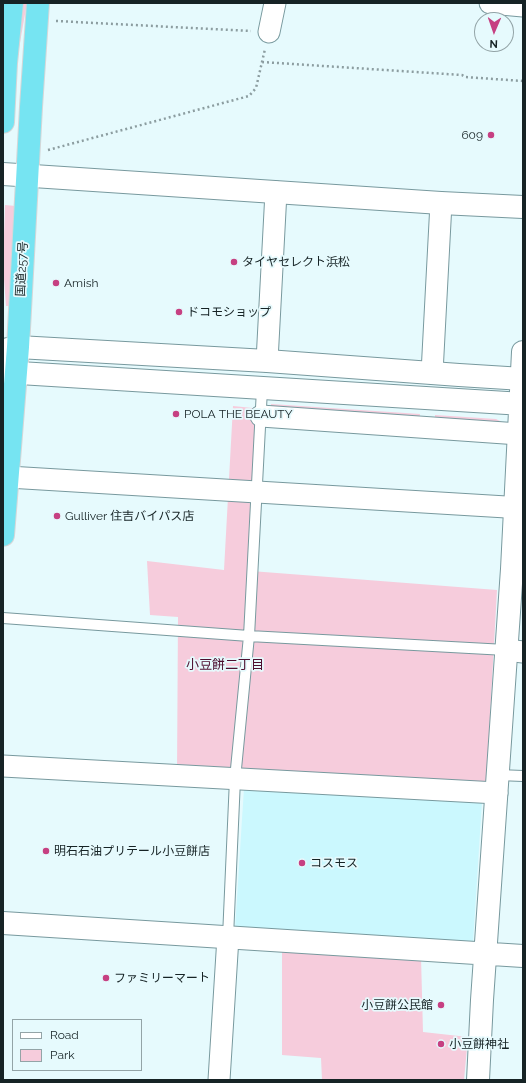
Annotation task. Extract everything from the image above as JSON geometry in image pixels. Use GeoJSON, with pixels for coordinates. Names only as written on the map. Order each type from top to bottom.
{"type":"FeatureCollection","features":[{"type":"Feature","properties":{"kind":"highway"},"geometry":{"type":"LineString","coordinates":[[3,122],[5,63],[12,3]]}},
{"type":"Feature","properties":{"kind":"highway","name":"国道257号"},"geometry":{"type":"LineString","coordinates":[[3,535],[8,477],[11,349],[27,176],[38,3]]}},
{"type":"Feature","properties":{"kind":"street"},"geometry":{"type":"LineString","coordinates":[[269,32],[275,3]]}},
{"type":"Feature","properties":{"kind":"street"},"geometry":{"type":"LineString","coordinates":[[490,3],[523,6]]}},
{"type":"Feature","properties":{"kind":"street"},"geometry":{"type":"LineString","coordinates":[[3,174],[441,203],[523,207]]}},
{"type":"Feature","properties":{"kind":"street"},"geometry":{"type":"LineString","coordinates":[[267,361],[276,192]]}},
{"type":"Feature","properties":{"kind":"street"},"geometry":{"type":"LineString","coordinates":[[432,373],[441,203]]}},
{"type":"Feature","properties":{"kind":"street"},"geometry":{"type":"LineString","coordinates":[[11,349],[267,361],[522,379]]}},
{"type":"Feature","properties":{"kind":"street"},"geometry":{"type":"LineString","coordinates":[[478,1080],[482,1000],[498,784],[514,651],[519,508],[519,434],[522,404],[523,352]]}},
{"type":"Feature","properties":{"kind":"street"},"geometry":{"type":"LineString","coordinates":[[10,372],[262,389],[522,404]]}},
{"type":"Feature","properties":{"kind":"street"},"geometry":{"type":"LineString","coordinates":[[261,416],[519,434]]}},
{"type":"Feature","properties":{"kind":"street"},"geometry":{"type":"LineString","coordinates":[[8,477],[519,508]]}},
{"type":"Feature","properties":{"kind":"street"},"geometry":{"type":"LineString","coordinates":[[3,766],[235,779],[498,784]]}},
{"type":"Feature","properties":{"kind":"street"},"geometry":{"type":"LineString","coordinates":[[3,923],[523,956]]}},
{"type":"Feature","properties":{"kind":"street"},"geometry":{"type":"LineString","coordinates":[[219,1080],[228,937]]}},
{"type":"Feature","properties":{"kind":"lane"},"geometry":{"type":"LineString","coordinates":[[228,937],[235,779],[248,636],[262,389]]}},
{"type":"Feature","properties":{"kind":"lane"},"geometry":{"type":"LineString","coordinates":[[3,618],[248,636],[514,651]]}},
{"type":"Feature","properties":{"kind":"lane"},"geometry":{"type":"LineString","coordinates":[[498,784],[523,776]]}},
{"type":"Feature","properties":{"kind":"path"},"geometry":{"type":"LineString","coordinates":[[44,151],[249,96],[256,88],[269,32],[52,20]]}},
{"type":"Feature","properties":{"kind":"path"},"geometry":{"type":"LineString","coordinates":[[262,62],[462,75],[466,77],[523,81]]}},
{"type":"Feature","properties":{"kind":"shaded area"},"geometry":{"type":"Polygon","coordinates":[[[244,788],[482,802],[473,943],[235,929],[244,788]]]}},
{"type":"Feature","properties":{"kind":"green space"},"geometry":{"type":"Polygon","coordinates":[[[20,3],[27,3],[19,48],[15,86],[20,3]]]}},
{"type":"Feature","properties":{"kind":"green space"},"geometry":{"type":"Polygon","coordinates":[[[5,205],[16,206],[10,306],[6,306],[3,266],[5,205]]]}},
{"type":"Feature","properties":{"kind":"green space"},"geometry":{"type":"Polygon","coordinates":[[[271,404],[420,414],[419,422],[271,412],[271,404]]]}},
{"type":"Feature","properties":{"kind":"green space"},"geometry":{"type":"Polygon","coordinates":[[[233,406],[262,409],[251,571],[497,590],[486,790],[177,771],[178,617],[150,615],[147,561],[224,570],[233,406]]]}},
{"type":"Feature","properties":{"kind":"green space"},"geometry":{"type":"Polygon","coordinates":[[[435,415],[496,419],[502,422],[435,423],[435,415]]]}},
{"type":"Feature","properties":{"kind":"green space"},"geometry":{"type":"Polygon","coordinates":[[[282,949],[421,957],[423,1032],[468,1037],[464,1080],[322,1080],[321,1058],[282,1055],[282,949]]]}},
{"type":"Feature","properties":{"kind":"place","name":"609"},"geometry":{"type":"Point","coordinates":[491,135]}},
{"type":"Feature","properties":{"kind":"place","name":"タイヤセレクト浜松"},"geometry":{"type":"Point","coordinates":[234,262]}},
{"type":"Feature","properties":{"kind":"place","name":"Amish"},"geometry":{"type":"Point","coordinates":[56,283]}},
{"type":"Feature","properties":{"kind":"place","name":"ドコモショップ"},"geometry":{"type":"Point","coordinates":[179,312]}},
{"type":"Feature","properties":{"kind":"place","name":"POLA THE BEAUTY"},"geometry":{"type":"Point","coordinates":[176,414]}},
{"type":"Feature","properties":{"kind":"place","name":"Gulliver 住吉バイパス店"},"geometry":{"type":"Point","coordinates":[57,516]}},
{"type":"Feature","properties":{"kind":"place","name":"明石石油プリテール小豆餅店"},"geometry":{"type":"Point","coordinates":[46,851]}},
{"type":"Feature","properties":{"kind":"place","name":"コスモス"},"geometry":{"type":"Point","coordinates":[302,863]}},
{"type":"Feature","properties":{"kind":"place","name":"ファミリーマート"},"geometry":{"type":"Point","coordinates":[106,978]}},
{"type":"Feature","properties":{"kind":"place","name":"小豆餅公民館"},"geometry":{"type":"Point","coordinates":[441,1005]}},
{"type":"Feature","properties":{"kind":"place","name":"小豆餅神社"},"geometry":{"type":"Point","coordinates":[441,1044]}},
{"type":"Feature","properties":{"kind":"district","name":"小豆餅二丁目"},"geometry":{"type":"Point","coordinates":[225,665]}}]}
